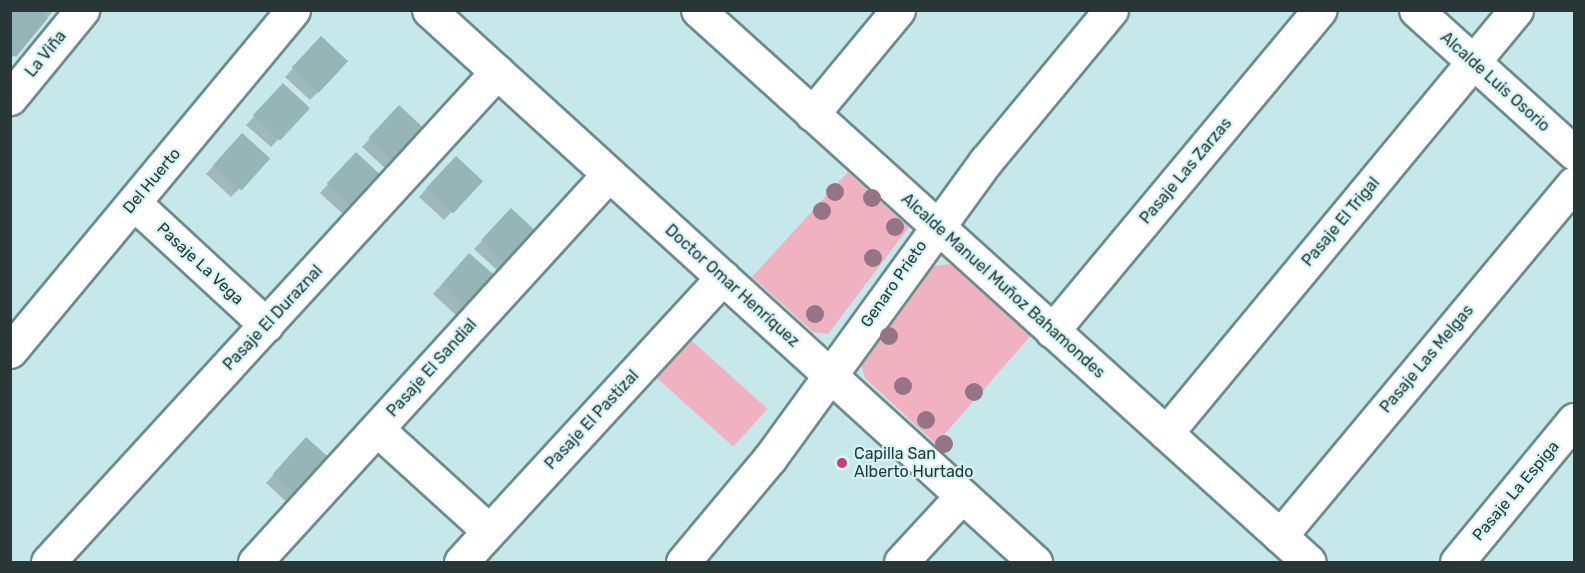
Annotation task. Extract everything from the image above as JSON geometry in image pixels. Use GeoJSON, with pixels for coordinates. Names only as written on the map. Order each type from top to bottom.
{"type":"FeatureCollection","features":[{"type":"Feature","properties":{"kind":"street","name":"La Viña"},"geometry":{"type":"LineString","coordinates":[[10,98],[82,10]]}},
{"type":"Feature","properties":{"kind":"street","name":"Del Huerto"},"geometry":{"type":"LineString","coordinates":[[10,351],[293,10]]}},
{"type":"Feature","properties":{"kind":"street","name":"Doctor Omar Henríquez"},"geometry":{"type":"LineString","coordinates":[[429,10],[1035,562]]}},
{"type":"Feature","properties":{"kind":"street"},"geometry":{"type":"LineString","coordinates":[[812,114],[898,10]]}},
{"type":"Feature","properties":{"kind":"street","name":"Genaro Prieto"},"geometry":{"type":"LineString","coordinates":[[684,562],[763,467],[936,226],[1111,10]]}},
{"type":"Feature","properties":{"kind":"street","name":"Pasaje Las Zarzas"},"geometry":{"type":"LineString","coordinates":[[1052,331],[1319,10]]}},
{"type":"Feature","properties":{"kind":"street","name":"Alcalde Luis Osorio"},"geometry":{"type":"LineString","coordinates":[[1416,10],[1575,153]]}},
{"type":"Feature","properties":{"kind":"street","name":"Pasaje El Trigal"},"geometry":{"type":"LineString","coordinates":[[1166,434],[1516,10]]}},
{"type":"Feature","properties":{"kind":"street","name":"Alcalde Manuel Muñoz Bahamondes"},"geometry":{"type":"LineString","coordinates":[[700,11],[1309,562]]}},
{"type":"Feature","properties":{"kind":"street","name":"Pasaje El Duraznal"},"geometry":{"type":"LineString","coordinates":[[48,562],[497,72]]}},
{"type":"Feature","properties":{"kind":"street","name":"Pasaje El Sandial"},"geometry":{"type":"LineString","coordinates":[[255,562],[609,174]]}},
{"type":"Feature","properties":{"kind":"street","name":"Pasaje Las Melgas"},"geometry":{"type":"LineString","coordinates":[[1280,536],[1575,183]]}},
{"type":"Feature","properties":{"kind":"street","name":"Pasaje La Vega"},"geometry":{"type":"LineString","coordinates":[[134,203],[266,325]]}},
{"type":"Feature","properties":{"kind":"street","name":"Pasaje El Pastizal"},"geometry":{"type":"LineString","coordinates":[[461,562],[723,277]]}},
{"type":"Feature","properties":{"kind":"street","name":"Pasaje La Espiga"},"geometry":{"type":"LineString","coordinates":[[1457,562],[1575,420]]}},
{"type":"Feature","properties":{"kind":"street"},"geometry":{"type":"LineString","coordinates":[[377,429],[489,531]]}},
{"type":"Feature","properties":{"kind":"street"},"geometry":{"type":"LineString","coordinates":[[901,562],[962,496]]}},
{"type":"Feature","properties":{"kind":"shaded area"},"geometry":{"type":"Polygon","coordinates":[[[848,172],[909,227],[828,334],[813,332],[752,277],[848,172]]]}},
{"type":"Feature","properties":{"kind":"shaded area"},"geometry":{"type":"Polygon","coordinates":[[[950,264],[1033,333],[936,444],[865,378],[861,364],[934,266],[950,264]]]}},
{"type":"Feature","properties":{"kind":"shaded area"},"geometry":{"type":"Polygon","coordinates":[[[691,340],[768,409],[733,447],[657,378],[691,340]]]}},
{"type":"Feature","properties":{"kind":"building"},"geometry":{"type":"Polygon","coordinates":[[[10,10],[39,10],[48,18],[16,57],[10,52],[10,10]]]}},
{"type":"Feature","properties":{"kind":"building"},"geometry":{"type":"Polygon","coordinates":[[[321,36],[348,61],[319,93],[292,67],[321,36]]]}},
{"type":"Feature","properties":{"kind":"building"},"geometry":{"type":"Polygon","coordinates":[[[283,83],[310,108],[280,140],[253,115],[283,83]]]}},
{"type":"Feature","properties":{"kind":"building"},"geometry":{"type":"Polygon","coordinates":[[[399,105],[426,130],[395,163],[368,138],[399,105]]]}},
{"type":"Feature","properties":{"kind":"building"},"geometry":{"type":"Polygon","coordinates":[[[242,133],[270,158],[241,190],[213,165],[242,133]]]}},
{"type":"Feature","properties":{"kind":"building"},"geometry":{"type":"Polygon","coordinates":[[[356,152],[383,177],[354,209],[327,183],[356,152]]]}},
{"type":"Feature","properties":{"kind":"building"},"geometry":{"type":"Polygon","coordinates":[[[456,156],[483,181],[453,213],[426,188],[456,156]]]}},
{"type":"Feature","properties":{"kind":"building"},"geometry":{"type":"Polygon","coordinates":[[[511,208],[538,233],[508,265],[481,240],[511,208]]]}},
{"type":"Feature","properties":{"kind":"building"},"geometry":{"type":"Polygon","coordinates":[[[469,253],[497,277],[469,310],[441,285],[469,253]]]}},
{"type":"Feature","properties":{"kind":"building"},"geometry":{"type":"Polygon","coordinates":[[[306,437],[335,463],[302,500],[273,474],[306,437]]]}},
{"type":"Feature","properties":{"kind":"place","name":"Capilla San Alberto Hurtado"},"geometry":{"type":"Point","coordinates":[842,463]}}]}
